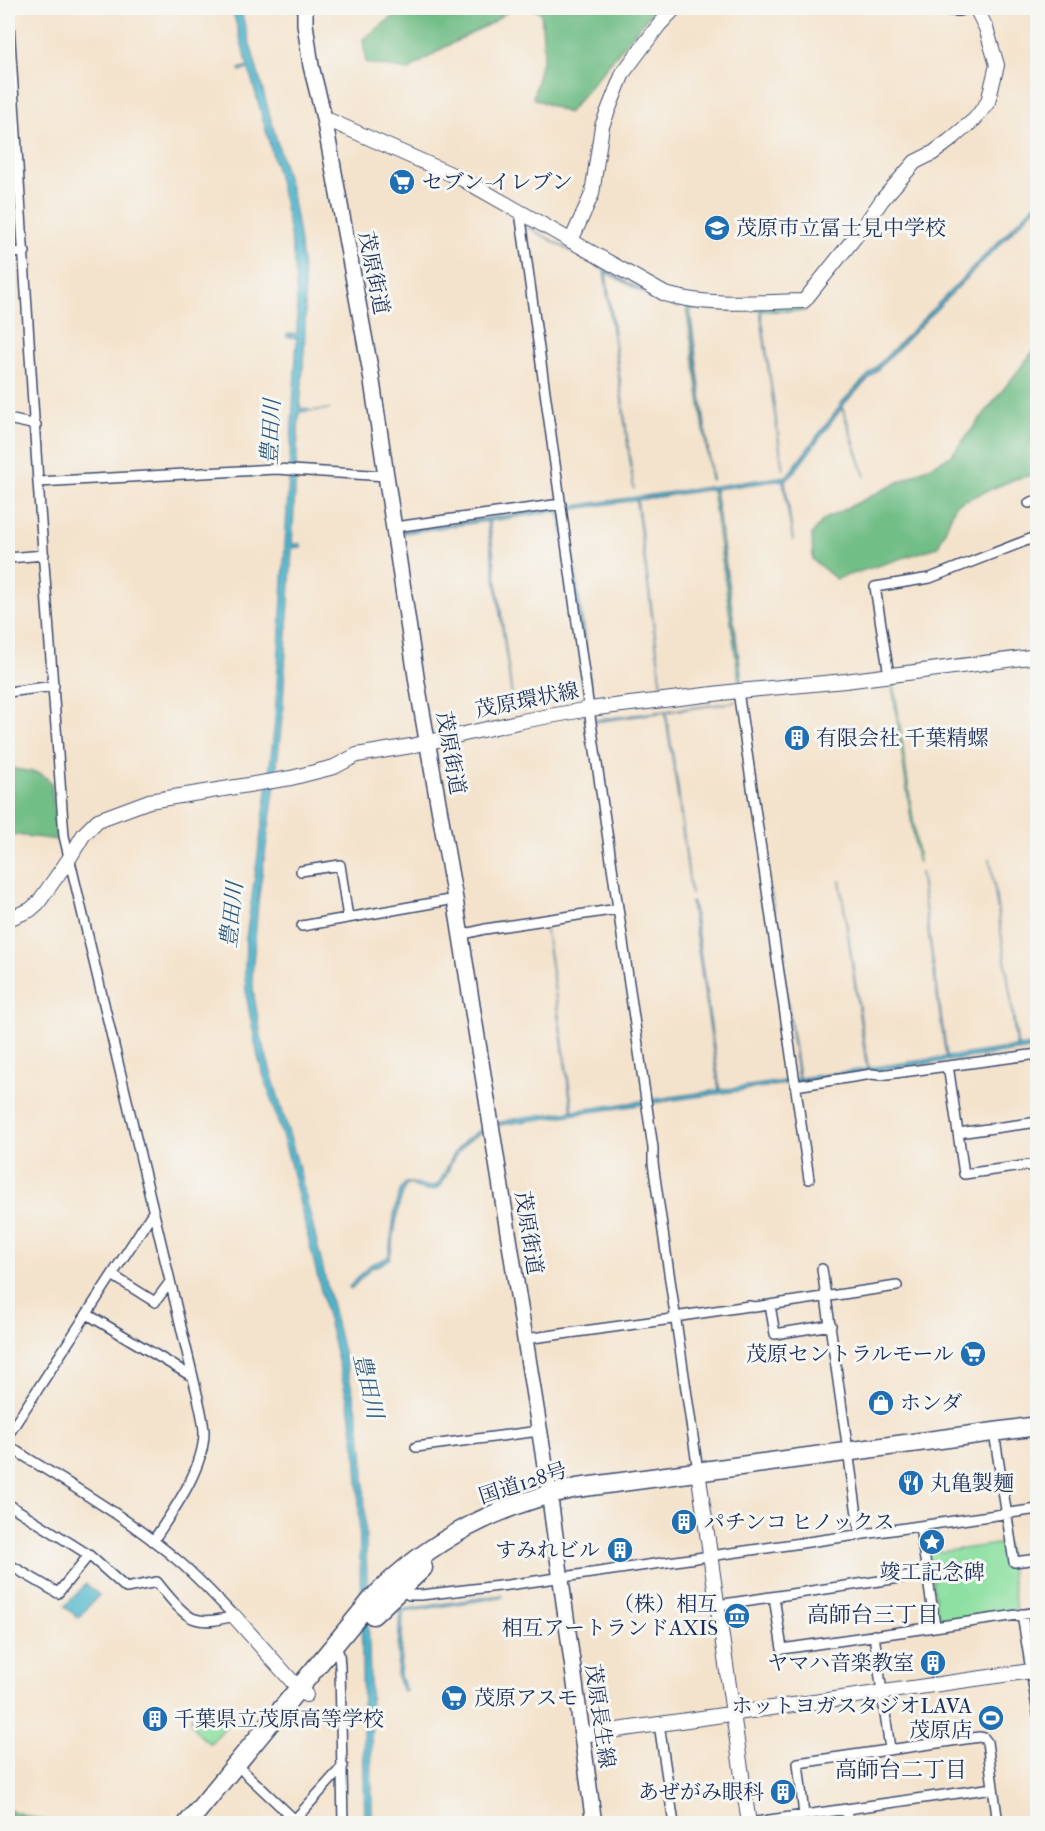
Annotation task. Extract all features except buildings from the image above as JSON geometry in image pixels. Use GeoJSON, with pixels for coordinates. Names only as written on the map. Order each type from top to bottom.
{"type":"FeatureCollection","features":[{"type":"Feature","properties":{"kind":"highway","name":"国道128号"},"geometry":{"type":"LineString","coordinates":[[187,1824],[413,1562],[456,1533],[499,1512],[550,1500],[577,1488],[699,1477],[995,1437],[1038,1426]]}},
{"type":"Feature","properties":{"kind":"highway","name":"国道128号"},"geometry":{"type":"LineString","coordinates":[[995,1437],[1038,1437]]}},
{"type":"Feature","properties":{"kind":"highway","name":"国道128号"},"geometry":{"type":"LineString","coordinates":[[341,1644],[384,1604],[392,1587]]}},
{"type":"Feature","properties":{"kind":"highway","name":"国道128号"},"geometry":{"type":"LineString","coordinates":[[201,1824],[244,1772],[302,1692]]}},
{"type":"Feature","properties":{"kind":"main road","name":"茂原街道"},"geometry":{"type":"LineString","coordinates":[[305,8],[311,66],[324,118],[370,368],[417,683],[455,899],[550,1500]]}},
{"type":"Feature","properties":{"kind":"main road","name":"茂原長生線"},"geometry":{"type":"LineString","coordinates":[[550,1500],[594,1824]]}},
{"type":"Feature","properties":{"kind":"street"},"geometry":{"type":"LineString","coordinates":[[8,8],[38,482],[64,836],[204,1430],[203,1449],[198,1464],[168,1520],[153,1541]]}},
{"type":"Feature","properties":{"kind":"street"},"geometry":{"type":"LineString","coordinates":[[571,241],[592,194],[602,126],[623,73],[659,25],[675,8]]}},
{"type":"Feature","properties":{"kind":"street"},"geometry":{"type":"LineString","coordinates":[[942,8],[961,11],[968,8]]}},
{"type":"Feature","properties":{"kind":"street"},"geometry":{"type":"LineString","coordinates":[[324,118],[438,167],[665,294],[682,299],[746,302],[804,301],[882,200],[915,162],[933,153],[949,141],[975,118],[988,102],[997,65],[986,28],[976,8]]}},
{"type":"Feature","properties":{"kind":"street"},"geometry":{"type":"LineString","coordinates":[[520,212],[749,1824],[805,1819],[846,1809],[993,1788]]}},
{"type":"Feature","properties":{"kind":"street"},"geometry":{"type":"LineString","coordinates":[[8,253],[25,252]]}},
{"type":"Feature","properties":{"kind":"street"},"geometry":{"type":"LineString","coordinates":[[8,419],[36,425]]}},
{"type":"Feature","properties":{"kind":"street"},"geometry":{"type":"LineString","coordinates":[[38,482],[276,469],[386,476]]}},
{"type":"Feature","properties":{"kind":"street"},"geometry":{"type":"LineString","coordinates":[[395,527],[561,504]]}},
{"type":"Feature","properties":{"kind":"street"},"geometry":{"type":"LineString","coordinates":[[889,675],[875,587],[930,578],[1038,536]]}},
{"type":"Feature","properties":{"kind":"street"},"geometry":{"type":"LineString","coordinates":[[8,558],[44,555]]}},
{"type":"Feature","properties":{"kind":"street","name":"茂原環状線"},"geometry":{"type":"LineString","coordinates":[[8,919],[30,910],[38,903],[84,834],[98,820],[149,801],[289,778],[334,767],[357,755],[589,709],[1038,656]]}},
{"type":"Feature","properties":{"kind":"street"},"geometry":{"type":"LineString","coordinates":[[8,692],[54,686]]}},
{"type":"Feature","properties":{"kind":"street"},"geometry":{"type":"LineString","coordinates":[[738,691],[809,1179]]}},
{"type":"Feature","properties":{"kind":"street"},"geometry":{"type":"LineString","coordinates":[[301,871],[340,864],[348,918]]}},
{"type":"Feature","properties":{"kind":"street"},"geometry":{"type":"LineString","coordinates":[[302,926],[455,899]]}},
{"type":"Feature","properties":{"kind":"street"},"geometry":{"type":"LineString","coordinates":[[460,935],[485,929],[618,909]]}},
{"type":"Feature","properties":{"kind":"street"},"geometry":{"type":"LineString","coordinates":[[795,1086],[872,1074],[880,1075],[1038,1054]]}},
{"type":"Feature","properties":{"kind":"street"},"geometry":{"type":"LineString","coordinates":[[945,1067],[949,1072],[964,1174],[1038,1164]]}},
{"type":"Feature","properties":{"kind":"street"},"geometry":{"type":"LineString","coordinates":[[958,1133],[1038,1122]]}},
{"type":"Feature","properties":{"kind":"street"},"geometry":{"type":"LineString","coordinates":[[8,1435],[153,1212]]}},
{"type":"Feature","properties":{"kind":"street"},"geometry":{"type":"LineString","coordinates":[[822,1269],[860,1535]]}},
{"type":"Feature","properties":{"kind":"street"},"geometry":{"type":"LineString","coordinates":[[112,1275],[155,1302],[170,1282]]}},
{"type":"Feature","properties":{"kind":"street"},"geometry":{"type":"LineString","coordinates":[[525,1339],[897,1286]]}},
{"type":"Feature","properties":{"kind":"street"},"geometry":{"type":"LineString","coordinates":[[770,1305],[775,1334],[831,1325]]}},
{"type":"Feature","properties":{"kind":"street"},"geometry":{"type":"LineString","coordinates":[[87,1314],[193,1377]]}},
{"type":"Feature","properties":{"kind":"street"},"geometry":{"type":"LineString","coordinates":[[416,1447],[540,1431]]}},
{"type":"Feature","properties":{"kind":"street"},"geometry":{"type":"LineString","coordinates":[[995,1437],[1014,1562],[1038,1559]]}},
{"type":"Feature","properties":{"kind":"street"},"geometry":{"type":"LineString","coordinates":[[8,1446],[118,1515],[153,1541],[202,1582],[302,1692]]}},
{"type":"Feature","properties":{"kind":"street"},"geometry":{"type":"LineString","coordinates":[[8,1504],[89,1555],[126,1588],[157,1582],[184,1612],[195,1619],[211,1621],[234,1616]]}},
{"type":"Feature","properties":{"kind":"street"},"geometry":{"type":"LineString","coordinates":[[392,1587],[409,1595],[421,1595],[560,1579],[1038,1509]]}},
{"type":"Feature","properties":{"kind":"street"},"geometry":{"type":"LineString","coordinates":[[920,1527],[935,1626]]}},
{"type":"Feature","properties":{"kind":"street"},"geometry":{"type":"LineString","coordinates":[[8,1564],[58,1593],[89,1555]]}},
{"type":"Feature","properties":{"kind":"street"},"geometry":{"type":"LineString","coordinates":[[717,1605],[927,1574]]}},
{"type":"Feature","properties":{"kind":"street"},"geometry":{"type":"LineString","coordinates":[[774,1597],[782,1649],[1038,1612]]}},
{"type":"Feature","properties":{"kind":"street"},"geometry":{"type":"LineString","coordinates":[[1022,1614],[1034,1670],[1038,1714]]}},
{"type":"Feature","properties":{"kind":"street"},"geometry":{"type":"LineString","coordinates":[[874,1635],[890,1749]]}},
{"type":"Feature","properties":{"kind":"street"},"geometry":{"type":"LineString","coordinates":[[341,1644],[343,1824]]}},
{"type":"Feature","properties":{"kind":"street"},"geometry":{"type":"LineString","coordinates":[[582,1735],[1034,1670]]}},
{"type":"Feature","properties":{"kind":"street"},"geometry":{"type":"LineString","coordinates":[[659,1725],[674,1824]]}},
{"type":"Feature","properties":{"kind":"street"},"geometry":{"type":"LineString","coordinates":[[805,1819],[798,1763],[982,1737],[987,1742],[998,1824]]}},
{"type":"Feature","properties":{"kind":"street"},"geometry":{"type":"LineString","coordinates":[[244,1772],[293,1822],[343,1766]]}},
{"type":"Feature","properties":{"kind":"street"},"geometry":{"type":"LineString","coordinates":[[846,1809],[848,1824]]}},
{"type":"Feature","properties":{"kind":"green space"},"geometry":{"type":"Polygon","coordinates":[[[405,8],[512,8],[493,22],[441,49],[409,70],[366,63],[363,39],[405,8]]]}},
{"type":"Feature","properties":{"kind":"green space"},"geometry":{"type":"Polygon","coordinates":[[[528,8],[655,8],[568,113],[533,98],[544,52],[541,12],[528,8]]]}},
{"type":"Feature","properties":{"kind":"green space"},"geometry":{"type":"Polygon","coordinates":[[[688,304],[799,306],[805,310],[688,309],[712,480],[686,307],[688,304]]]}},
{"type":"Feature","properties":{"kind":"green space"},"geometry":{"type":"Polygon","coordinates":[[[1037,350],[1037,474],[1015,479],[956,504],[938,547],[836,579],[813,560],[812,534],[823,520],[951,456],[1032,353],[1037,350]]]}},
{"type":"Feature","properties":{"kind":"green space"},"geometry":{"type":"Polygon","coordinates":[[[714,489],[741,680],[739,680],[712,490],[714,489]]]}},
{"type":"Feature","properties":{"kind":"green space"},"geometry":{"type":"Polygon","coordinates":[[[892,684],[894,684],[919,862],[917,861],[892,684]]]}},
{"type":"Feature","properties":{"kind":"green space"},"geometry":{"type":"Polygon","coordinates":[[[8,754],[14,769],[40,773],[51,782],[58,840],[8,834],[8,754]]]}},
{"type":"Feature","properties":{"kind":"green space"},"geometry":{"type":"Polygon","coordinates":[[[936,1532],[940,1552],[1005,1543],[1016,1609],[940,1622],[926,1536],[928,1533],[936,1532]]]}},
{"type":"Feature","properties":{"kind":"green space"},"geometry":{"type":"Polygon","coordinates":[[[202,1703],[207,1703],[226,1721],[227,1725],[209,1743],[195,1729],[191,1719],[196,1708],[202,1703]]]}},
{"type":"Feature","properties":{"kind":"green space"},"geometry":{"type":"Polygon","coordinates":[[[8,1810],[47,1822],[48,1823],[8,1823],[8,1810]]]}},
{"type":"Feature","properties":{"kind":"water"},"geometry":{"type":"Polygon","coordinates":[[[232,8],[240,8],[292,196],[303,271],[305,316],[300,408],[309,411],[330,409],[299,412],[292,544],[301,544],[301,547],[292,548],[282,717],[258,901],[252,975],[262,1042],[298,1165],[357,1411],[363,1451],[372,1823],[365,1823],[359,1496],[350,1410],[289,1158],[258,1056],[247,999],[245,975],[246,939],[275,722],[297,338],[287,337],[287,334],[297,334],[297,300],[295,266],[284,200],[249,69],[240,71],[239,69],[248,66],[232,8]]]}},
{"type":"Feature","properties":{"kind":"water"},"geometry":{"type":"Polygon","coordinates":[[[1037,202],[1037,206],[844,404],[843,408],[865,477],[842,408],[792,475],[785,480],[793,541],[783,480],[715,489],[742,680],[714,489],[637,500],[662,687],[636,500],[567,510],[592,696],[559,511],[489,521],[514,711],[487,521],[404,533],[403,530],[787,476],[840,404],[1037,202]]]}},
{"type":"Feature","properties":{"kind":"water"},"geometry":{"type":"Polygon","coordinates":[[[526,226],[665,303],[680,308],[664,304],[606,272],[634,490],[604,270],[526,226]]]}},
{"type":"Feature","properties":{"kind":"water"},"geometry":{"type":"Polygon","coordinates":[[[689,308],[805,311],[761,311],[783,471],[760,310],[690,309],[712,480],[689,308]]]}},
{"type":"Feature","properties":{"kind":"water"},"geometry":{"type":"Polygon","coordinates":[[[736,702],[666,712],[691,895],[665,712],[595,722],[594,720],[736,702]]]}},
{"type":"Feature","properties":{"kind":"water"},"geometry":{"type":"Polygon","coordinates":[[[990,858],[1011,999],[1011,1002],[990,858]]]}},
{"type":"Feature","properties":{"kind":"water"},"geometry":{"type":"Polygon","coordinates":[[[920,872],[947,1057],[1016,1047],[1011,1002],[1018,1047],[1037,1044],[1037,1048],[492,1127],[472,1138],[461,1148],[439,1187],[429,1190],[406,1185],[399,1205],[390,1258],[372,1267],[351,1289],[349,1287],[371,1264],[388,1257],[395,1208],[405,1183],[429,1187],[437,1185],[458,1148],[469,1137],[481,1130],[510,1120],[572,1111],[545,924],[573,1111],[719,1090],[691,902],[693,902],[720,1090],[798,1079],[771,891],[799,1078],[867,1069],[840,880],[868,1068],[946,1057],[920,872]]]}},
{"type":"Feature","properties":{"kind":"water"},"geometry":{"type":"Polygon","coordinates":[[[86,1584],[99,1595],[78,1618],[65,1606],[86,1584]]]}},
{"type":"Feature","properties":{"kind":"water"},"geometry":{"type":"Polygon","coordinates":[[[502,1595],[503,1597],[403,1612],[400,1676],[406,1691],[403,1691],[397,1677],[400,1610],[502,1595]]]}},
{"type":"Feature","properties":{"kind":"water"},"geometry":{"type":"Polygon","coordinates":[[[841,1814],[845,1823],[808,1823],[810,1819],[841,1814]]]}},
{"type":"Feature","properties":{"kind":"place","name":"セブン-イレブン"},"geometry":{"type":"Point","coordinates":[402,182]}},
{"type":"Feature","properties":{"kind":"place","name":"茂原市立冨士見中学校"},"geometry":{"type":"Point","coordinates":[717,228]}},
{"type":"Feature","properties":{"kind":"place","name":"有限会社 千葉精螺"},"geometry":{"type":"Point","coordinates":[797,738]}},
{"type":"Feature","properties":{"kind":"place","name":"茂原セントラルモール"},"geometry":{"type":"Point","coordinates":[973,1354]}},
{"type":"Feature","properties":{"kind":"place","name":"ホンダ"},"geometry":{"type":"Point","coordinates":[881,1403]}},
{"type":"Feature","properties":{"kind":"place","name":"丸亀製麺"},"geometry":{"type":"Point","coordinates":[911,1483]}},
{"type":"Feature","properties":{"kind":"place","name":"パチンコ ヒノックス"},"geometry":{"type":"Point","coordinates":[684,1522]}},
{"type":"Feature","properties":{"kind":"place","name":"竣工記念碑"},"geometry":{"type":"Point","coordinates":[932,1542]}},
{"type":"Feature","properties":{"kind":"place","name":"すみれビル"},"geometry":{"type":"Point","coordinates":[620,1550]}},
{"type":"Feature","properties":{"kind":"place","name":"（株）相互 相互アートランドAXIS"},"geometry":{"type":"Point","coordinates":[737,1616]}},
{"type":"Feature","properties":{"kind":"place","name":"ヤマハ音楽教室"},"geometry":{"type":"Point","coordinates":[933,1663]}},
{"type":"Feature","properties":{"kind":"place","name":"茂原アスモ"},"geometry":{"type":"Point","coordinates":[454,1698]}},
{"type":"Feature","properties":{"kind":"place","name":"ホットヨガスタジオLAVA 茂原店"},"geometry":{"type":"Point","coordinates":[991,1718]}},
{"type":"Feature","properties":{"kind":"place","name":"千葉県立茂原高等学校"},"geometry":{"type":"Point","coordinates":[155,1719]}},
{"type":"Feature","properties":{"kind":"place","name":"あぜがみ眼科"},"geometry":{"type":"Point","coordinates":[783,1792]}},
{"type":"Feature","properties":{"kind":"district","name":"高師台三丁目"},"geometry":{"type":"Point","coordinates":[873,1615]}},
{"type":"Feature","properties":{"kind":"district","name":"高師台二丁目"},"geometry":{"type":"Point","coordinates":[901,1770]}},
{"type":"Feature","properties":{"kind":"water label","name":"豊田川"},"geometry":{"type":"Point","coordinates":[271,432]}},
{"type":"Feature","properties":{"kind":"water label","name":"豊田川"},"geometry":{"type":"Point","coordinates":[232,915]}},
{"type":"Feature","properties":{"kind":"water label","name":"豊田川"},"geometry":{"type":"Point","coordinates":[368,1386]}}]}
